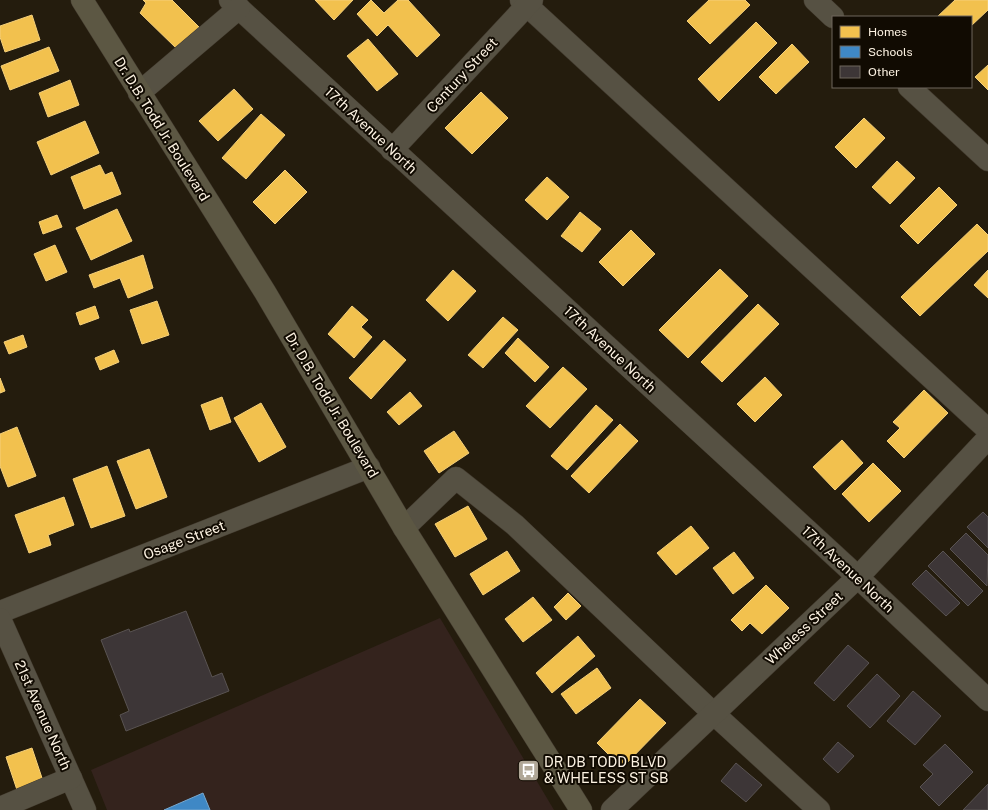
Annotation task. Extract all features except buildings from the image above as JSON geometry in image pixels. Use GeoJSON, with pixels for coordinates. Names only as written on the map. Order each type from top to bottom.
{"type":"FeatureCollection","features":[{"type":"Feature","properties":{"kind":"main road","name":"Dr. D.B. Todd Jr. Boulevard"},"geometry":{"type":"LineString","coordinates":[[82,0],[265,292],[404,528],[581,810]]}},
{"type":"Feature","properties":{"kind":"street"},"geometry":{"type":"LineString","coordinates":[[815,0],[832,16]]}},
{"type":"Feature","properties":{"kind":"street"},"geometry":{"type":"LineString","coordinates":[[527,2],[988,430]]}},
{"type":"Feature","properties":{"kind":"street","name":"Century Street"},"geometry":{"type":"LineString","coordinates":[[392,150],[527,2]]}},
{"type":"Feature","properties":{"kind":"street"},"geometry":{"type":"LineString","coordinates":[[139,93],[235,4]]}},
{"type":"Feature","properties":{"kind":"street","name":"17th Avenue North"},"geometry":{"type":"LineString","coordinates":[[235,4],[858,577],[988,700]]}},
{"type":"Feature","properties":{"kind":"street"},"geometry":{"type":"LineString","coordinates":[[910,88],[988,160]]}},
{"type":"Feature","properties":{"kind":"street","name":"Wheless Street"},"geometry":{"type":"LineString","coordinates":[[612,810],[858,577],[988,438]]}},
{"type":"Feature","properties":{"kind":"street","name":"Osage Street"},"geometry":{"type":"LineString","coordinates":[[0,612],[369,467]]}},
{"type":"Feature","properties":{"kind":"street"},"geometry":{"type":"LineString","coordinates":[[404,528],[456,478],[516,525],[713,713],[819,810]]}},
{"type":"Feature","properties":{"kind":"street","name":"21st Avenue North"},"geometry":{"type":"LineString","coordinates":[[0,619],[85,810]]}},
{"type":"Feature","properties":{"kind":"street"},"geometry":{"type":"LineString","coordinates":[[0,808],[71,778]]}},
{"type":"Feature","properties":{"kind":"shaded area"},"geometry":{"type":"Polygon","coordinates":[[[440,618],[554,810],[107,810],[91,770],[440,618]]]}},
{"type":"Feature","properties":{"kind":"place","name":"DR DB TODD BLVD & WHELESS ST SB"},"geometry":{"type":"Point","coordinates":[529,770]}}]}
